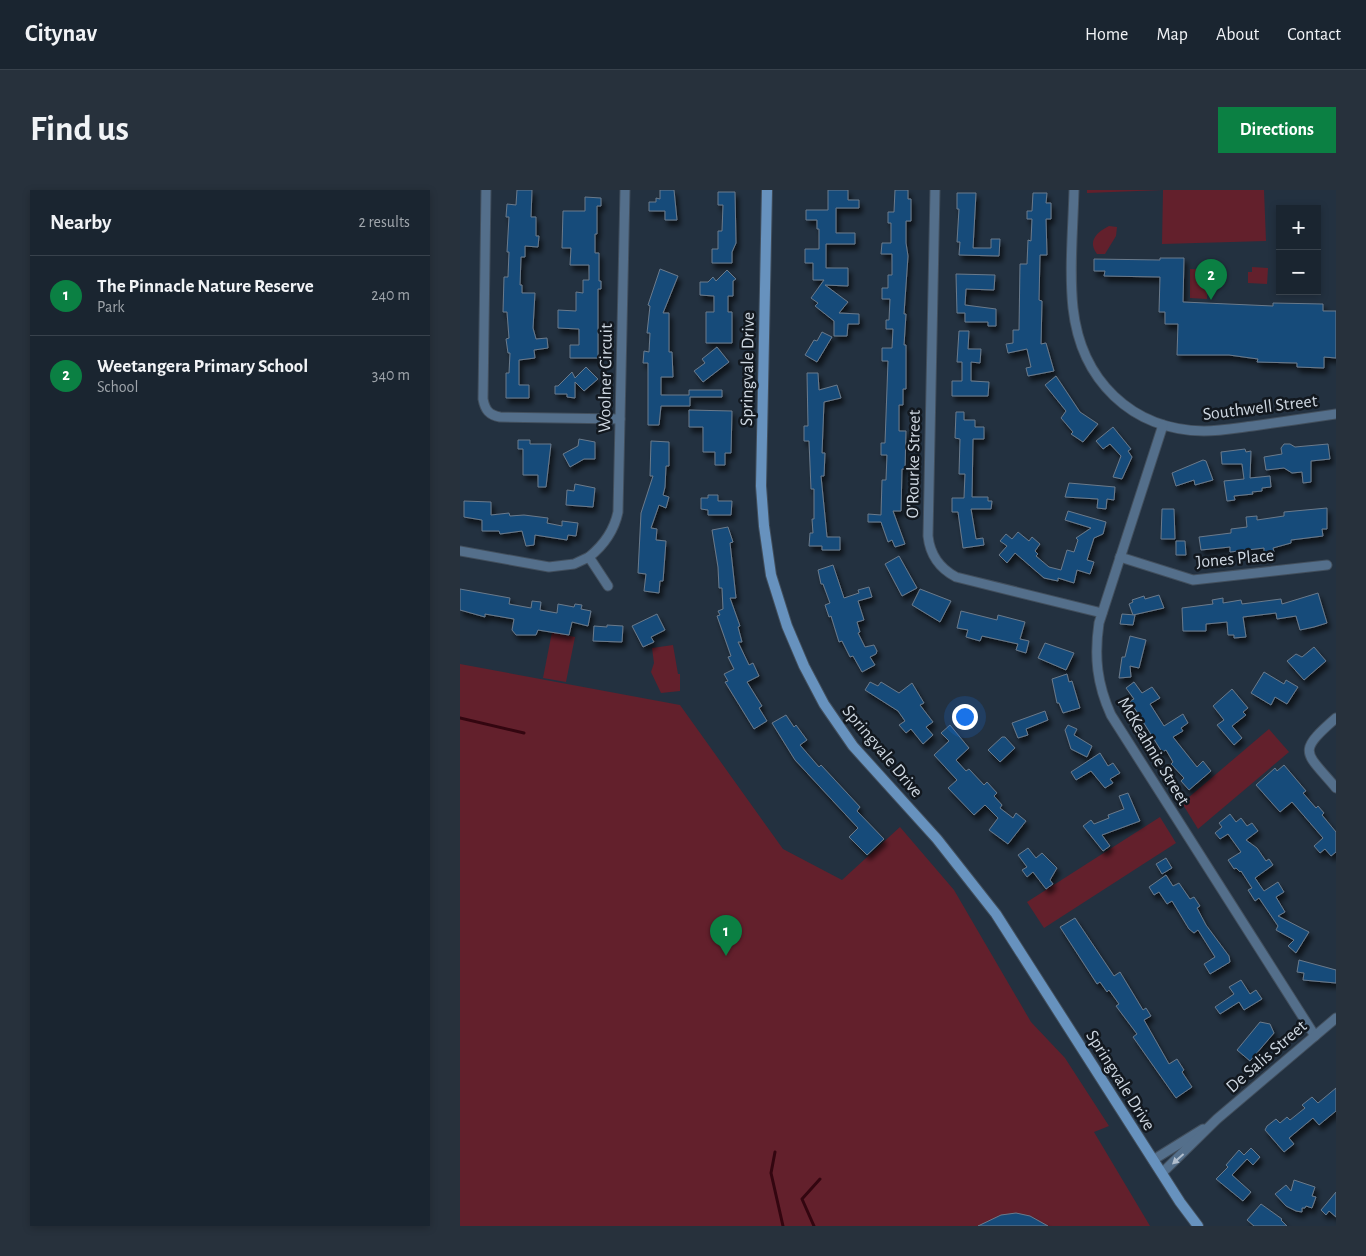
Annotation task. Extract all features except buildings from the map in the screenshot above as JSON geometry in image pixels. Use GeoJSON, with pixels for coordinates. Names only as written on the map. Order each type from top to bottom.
{"type":"FeatureCollection","features":[{"type":"Feature","properties":{"kind":"main road","name":"Springvale Drive"},"geometry":{"type":"LineString","coordinates":[[767,190],[761,486],[764,526],[772,575],[788,629],[804,666],[837,723],[855,749],[939,841],[996,914],[1153,1160],[1198,1226]]}},
{"type":"Feature","properties":{"kind":"street"},"geometry":{"type":"LineString","coordinates":[[486,190],[483,399],[485,409],[493,416],[500,417],[620,419]]}},
{"type":"Feature","properties":{"kind":"street","name":"Woolner Circuit"},"geometry":{"type":"LineString","coordinates":[[460,551],[549,567],[574,564],[589,557],[601,548],[610,535],[616,520],[625,190]]}},
{"type":"Feature","properties":{"kind":"street","name":"O'Rourke Street"},"geometry":{"type":"LineString","coordinates":[[935,190],[928,536],[931,550],[936,562],[945,572],[956,578],[1102,613]]}},
{"type":"Feature","properties":{"kind":"street","name":"Southwell Street"},"geometry":{"type":"LineString","coordinates":[[1074,190],[1072,298],[1081,344],[1094,372],[1118,401],[1144,418],[1163,425],[1207,431],[1336,414]]}},
{"type":"Feature","properties":{"kind":"street","name":"McKeahnie Street"},"geometry":{"type":"LineString","coordinates":[[1163,425],[1102,613],[1096,644],[1096,666],[1102,696],[1111,715],[1315,1036]]}},
{"type":"Feature","properties":{"kind":"street"},"geometry":{"type":"LineString","coordinates":[[589,557],[608,586]]}},
{"type":"Feature","properties":{"kind":"street","name":"Jones Place"},"geometry":{"type":"LineString","coordinates":[[1120,558],[1193,580],[1327,565]]}},
{"type":"Feature","properties":{"kind":"street"},"geometry":{"type":"LineString","coordinates":[[1336,718],[1309,745],[1309,753],[1312,759],[1336,788]]}},
{"type":"Feature","properties":{"kind":"street","name":"De Salis Street"},"geometry":{"type":"LineString","coordinates":[[1162,1173],[1218,1119],[1336,1018]]}},
{"type":"Feature","properties":{"kind":"street","name":"De Salis Street"},"geometry":{"type":"LineString","coordinates":[[1153,1160],[1218,1119]]}},
{"type":"Feature","properties":{"kind":"shaded area"},"geometry":{"type":"Polygon","coordinates":[[[1087,190],[1163,190],[1087,193],[1087,190]]]}},
{"type":"Feature","properties":{"kind":"shaded area"},"geometry":{"type":"Polygon","coordinates":[[[1163,190],[1264,190],[1266,241],[1162,244],[1163,190]]]}},
{"type":"Feature","properties":{"kind":"shaded area"},"geometry":{"type":"Polygon","coordinates":[[[1109,226],[1117,227],[1116,236],[1105,254],[1097,254],[1093,241],[1097,234],[1109,226]]]}},
{"type":"Feature","properties":{"kind":"shaded area"},"geometry":{"type":"Polygon","coordinates":[[[1252,267],[1268,268],[1267,284],[1248,283],[1248,272],[1252,272],[1252,267]]]}},
{"type":"Feature","properties":{"kind":"shaded area"},"geometry":{"type":"Polygon","coordinates":[[[1190,269],[1217,270],[1217,286],[1213,290],[1207,290],[1207,299],[1190,298],[1190,269]]]}},
{"type":"Feature","properties":{"kind":"shaded area"},"geometry":{"type":"Polygon","coordinates":[[[552,632],[575,637],[566,682],[543,678],[552,632]]]}},
{"type":"Feature","properties":{"kind":"shaded area"},"geometry":{"type":"Polygon","coordinates":[[[673,645],[678,674],[680,674],[680,691],[661,693],[651,672],[654,663],[652,648],[673,645]]]}},
{"type":"Feature","properties":{"kind":"shaded area"},"geometry":{"type":"Polygon","coordinates":[[[460,664],[680,705],[783,849],[842,880],[900,827],[954,890],[1031,1022],[1065,1058],[1109,1126],[1094,1132],[1150,1226],[460,1226],[460,664]]]}},
{"type":"Feature","properties":{"kind":"shaded area"},"geometry":{"type":"Polygon","coordinates":[[[1269,729],[1289,752],[1198,829],[1182,803],[1269,729]]]}},
{"type":"Feature","properties":{"kind":"shaded area"},"geometry":{"type":"Polygon","coordinates":[[[1160,817],[1176,843],[1044,928],[1027,902],[1160,817]]]}},
{"type":"Feature","properties":{"kind":"waterway"},"geometry":{"type":"LineString","coordinates":[[460,718],[524,733]]}},
{"type":"Feature","properties":{"kind":"waterway"},"geometry":{"type":"LineString","coordinates":[[775,1152],[771,1173],[783,1226]]}},
{"type":"Feature","properties":{"kind":"waterway"},"geometry":{"type":"LineString","coordinates":[[814,1226],[802,1199],[820,1179]]}},
{"type":"Feature","properties":{"kind":"place","name":"Weetangera Primary School"},"geometry":{"type":"Point","coordinates":[1211,300]}},
{"type":"Feature","properties":{"kind":"place","name":"The Pinnacle Nature Reserve"},"geometry":{"type":"Point","coordinates":[726,956]}}]}
